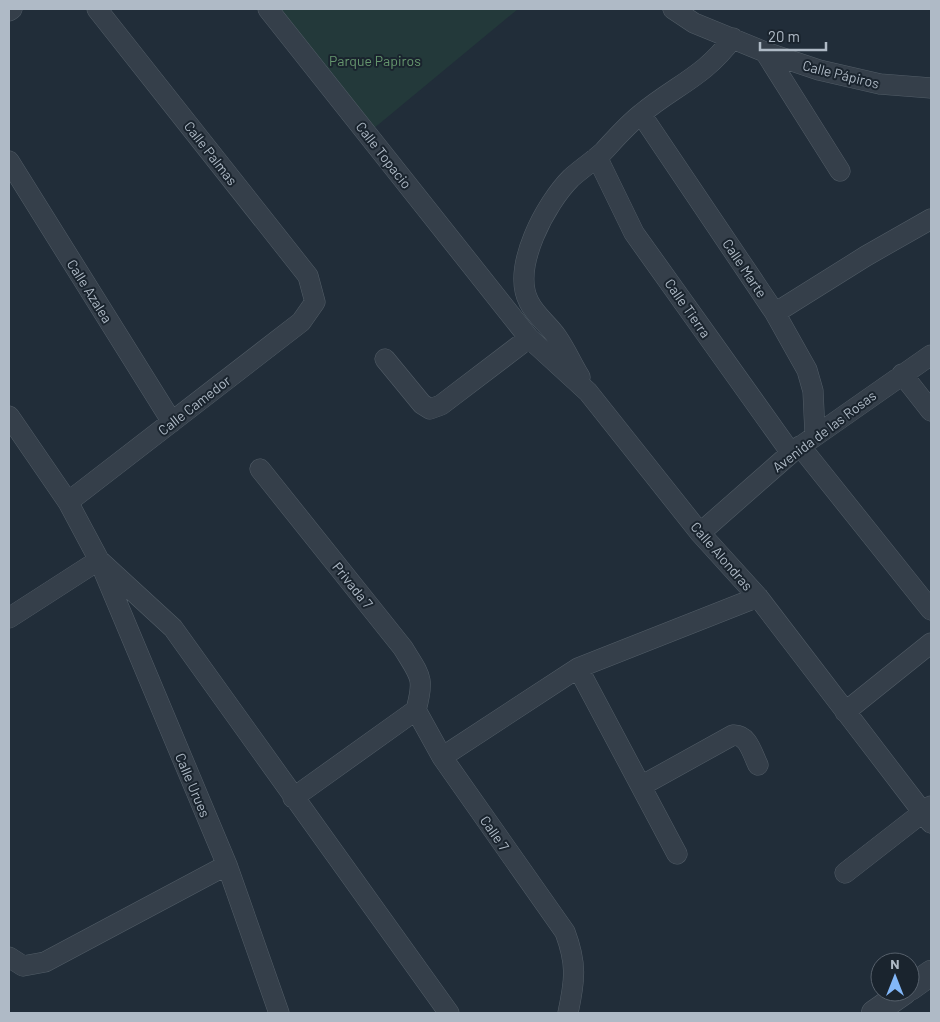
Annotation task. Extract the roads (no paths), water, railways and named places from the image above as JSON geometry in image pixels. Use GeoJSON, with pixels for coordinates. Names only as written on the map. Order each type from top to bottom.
{"type":"FeatureCollection","features":[{"type":"Feature","properties":{"kind":"street","name":"Calle Palmas"},"geometry":{"type":"LineString","coordinates":[[97,9],[308,276],[315,302]]}},
{"type":"Feature","properties":{"kind":"street","name":"Calle Topacio"},"geometry":{"type":"LineString","coordinates":[[268,9],[499,301]]}},
{"type":"Feature","properties":{"kind":"street","name":"Calle Pápiros"},"geometry":{"type":"LineString","coordinates":[[673,9],[694,23],[765,52],[819,70],[880,84],[931,88]]}},
{"type":"Feature","properties":{"kind":"street"},"geometry":{"type":"LineString","coordinates":[[588,392],[557,337],[528,302],[524,279],[525,260],[533,239],[547,211],[570,179],[597,157],[641,114],[702,73],[720,56],[733,38]]}},
{"type":"Feature","properties":{"kind":"street"},"geometry":{"type":"LineString","coordinates":[[765,52],[840,171]]}},
{"type":"Feature","properties":{"kind":"street","name":"Calle Marte"},"geometry":{"type":"LineString","coordinates":[[641,114],[775,313],[807,370],[813,390],[802,444]]}},
{"type":"Feature","properties":{"kind":"street","name":"Calle Tierra"},"geometry":{"type":"LineString","coordinates":[[597,157],[634,233],[931,610]]}},
{"type":"Feature","properties":{"kind":"street","name":"Calle Azalea"},"geometry":{"type":"LineString","coordinates":[[9,161],[172,422]]}},
{"type":"Feature","properties":{"kind":"street"},"geometry":{"type":"LineString","coordinates":[[775,313],[866,256],[931,219]]}},
{"type":"Feature","properties":{"kind":"street","name":"Calle Alondras"},"geometry":{"type":"LineString","coordinates":[[499,301],[529,338],[588,392],[700,533],[758,597],[845,712],[928,814]]}},
{"type":"Feature","properties":{"kind":"street","name":"Calle Camedor"},"geometry":{"type":"LineString","coordinates":[[68,502],[301,322],[315,302]]}},
{"type":"Feature","properties":{"kind":"street"},"geometry":{"type":"LineString","coordinates":[[385,359],[422,404],[430,409],[441,405],[529,338]]}},
{"type":"Feature","properties":{"kind":"street","name":"Avenida de las Rosas"},"geometry":{"type":"LineString","coordinates":[[700,533],[802,444],[931,355]]}},
{"type":"Feature","properties":{"kind":"street"},"geometry":{"type":"LineString","coordinates":[[902,374],[931,411]]}},
{"type":"Feature","properties":{"kind":"street","name":"Calle Urues"},"geometry":{"type":"LineString","coordinates":[[9,416],[68,502],[99,560],[227,865],[279,1013]]}},
{"type":"Feature","properties":{"kind":"street","name":"Privada 7"},"geometry":{"type":"LineString","coordinates":[[260,469],[403,648],[422,679],[422,689],[416,710]]}},
{"type":"Feature","properties":{"kind":"street"},"geometry":{"type":"LineString","coordinates":[[9,618],[99,560]]}},
{"type":"Feature","properties":{"kind":"street","name":"Calle Urues"},"geometry":{"type":"LineString","coordinates":[[99,560],[173,628],[293,798],[449,1013]]}},
{"type":"Feature","properties":{"kind":"street"},"geometry":{"type":"LineString","coordinates":[[442,757],[578,668],[758,597]]}},
{"type":"Feature","properties":{"kind":"street"},"geometry":{"type":"LineString","coordinates":[[845,712],[931,643]]}},
{"type":"Feature","properties":{"kind":"street"},"geometry":{"type":"LineString","coordinates":[[578,668],[677,854]]}},
{"type":"Feature","properties":{"kind":"street"},"geometry":{"type":"LineString","coordinates":[[293,798],[416,710]]}},
{"type":"Feature","properties":{"kind":"street","name":"Calle 7"},"geometry":{"type":"LineString","coordinates":[[416,710],[442,757],[565,932],[573,955],[574,981],[568,1013]]}},
{"type":"Feature","properties":{"kind":"street"},"geometry":{"type":"LineString","coordinates":[[641,786],[733,735],[739,734],[745,738],[758,765]]}},
{"type":"Feature","properties":{"kind":"street"},"geometry":{"type":"LineString","coordinates":[[845,873],[928,814]]}},
{"type":"Feature","properties":{"kind":"street"},"geometry":{"type":"LineString","coordinates":[[9,957],[23,966],[45,962],[227,865]]}},
{"type":"Feature","properties":{"kind":"street"},"geometry":{"type":"LineString","coordinates":[[920,981],[931,973]]}},
{"type":"Feature","properties":{"kind":"street"},"geometry":{"type":"LineString","coordinates":[[874,1013],[890,1002]]}},
{"type":"Feature","properties":{"kind":"park label","name":"Parque Papiros"},"geometry":{"type":"Point","coordinates":[375,60]}}]}
